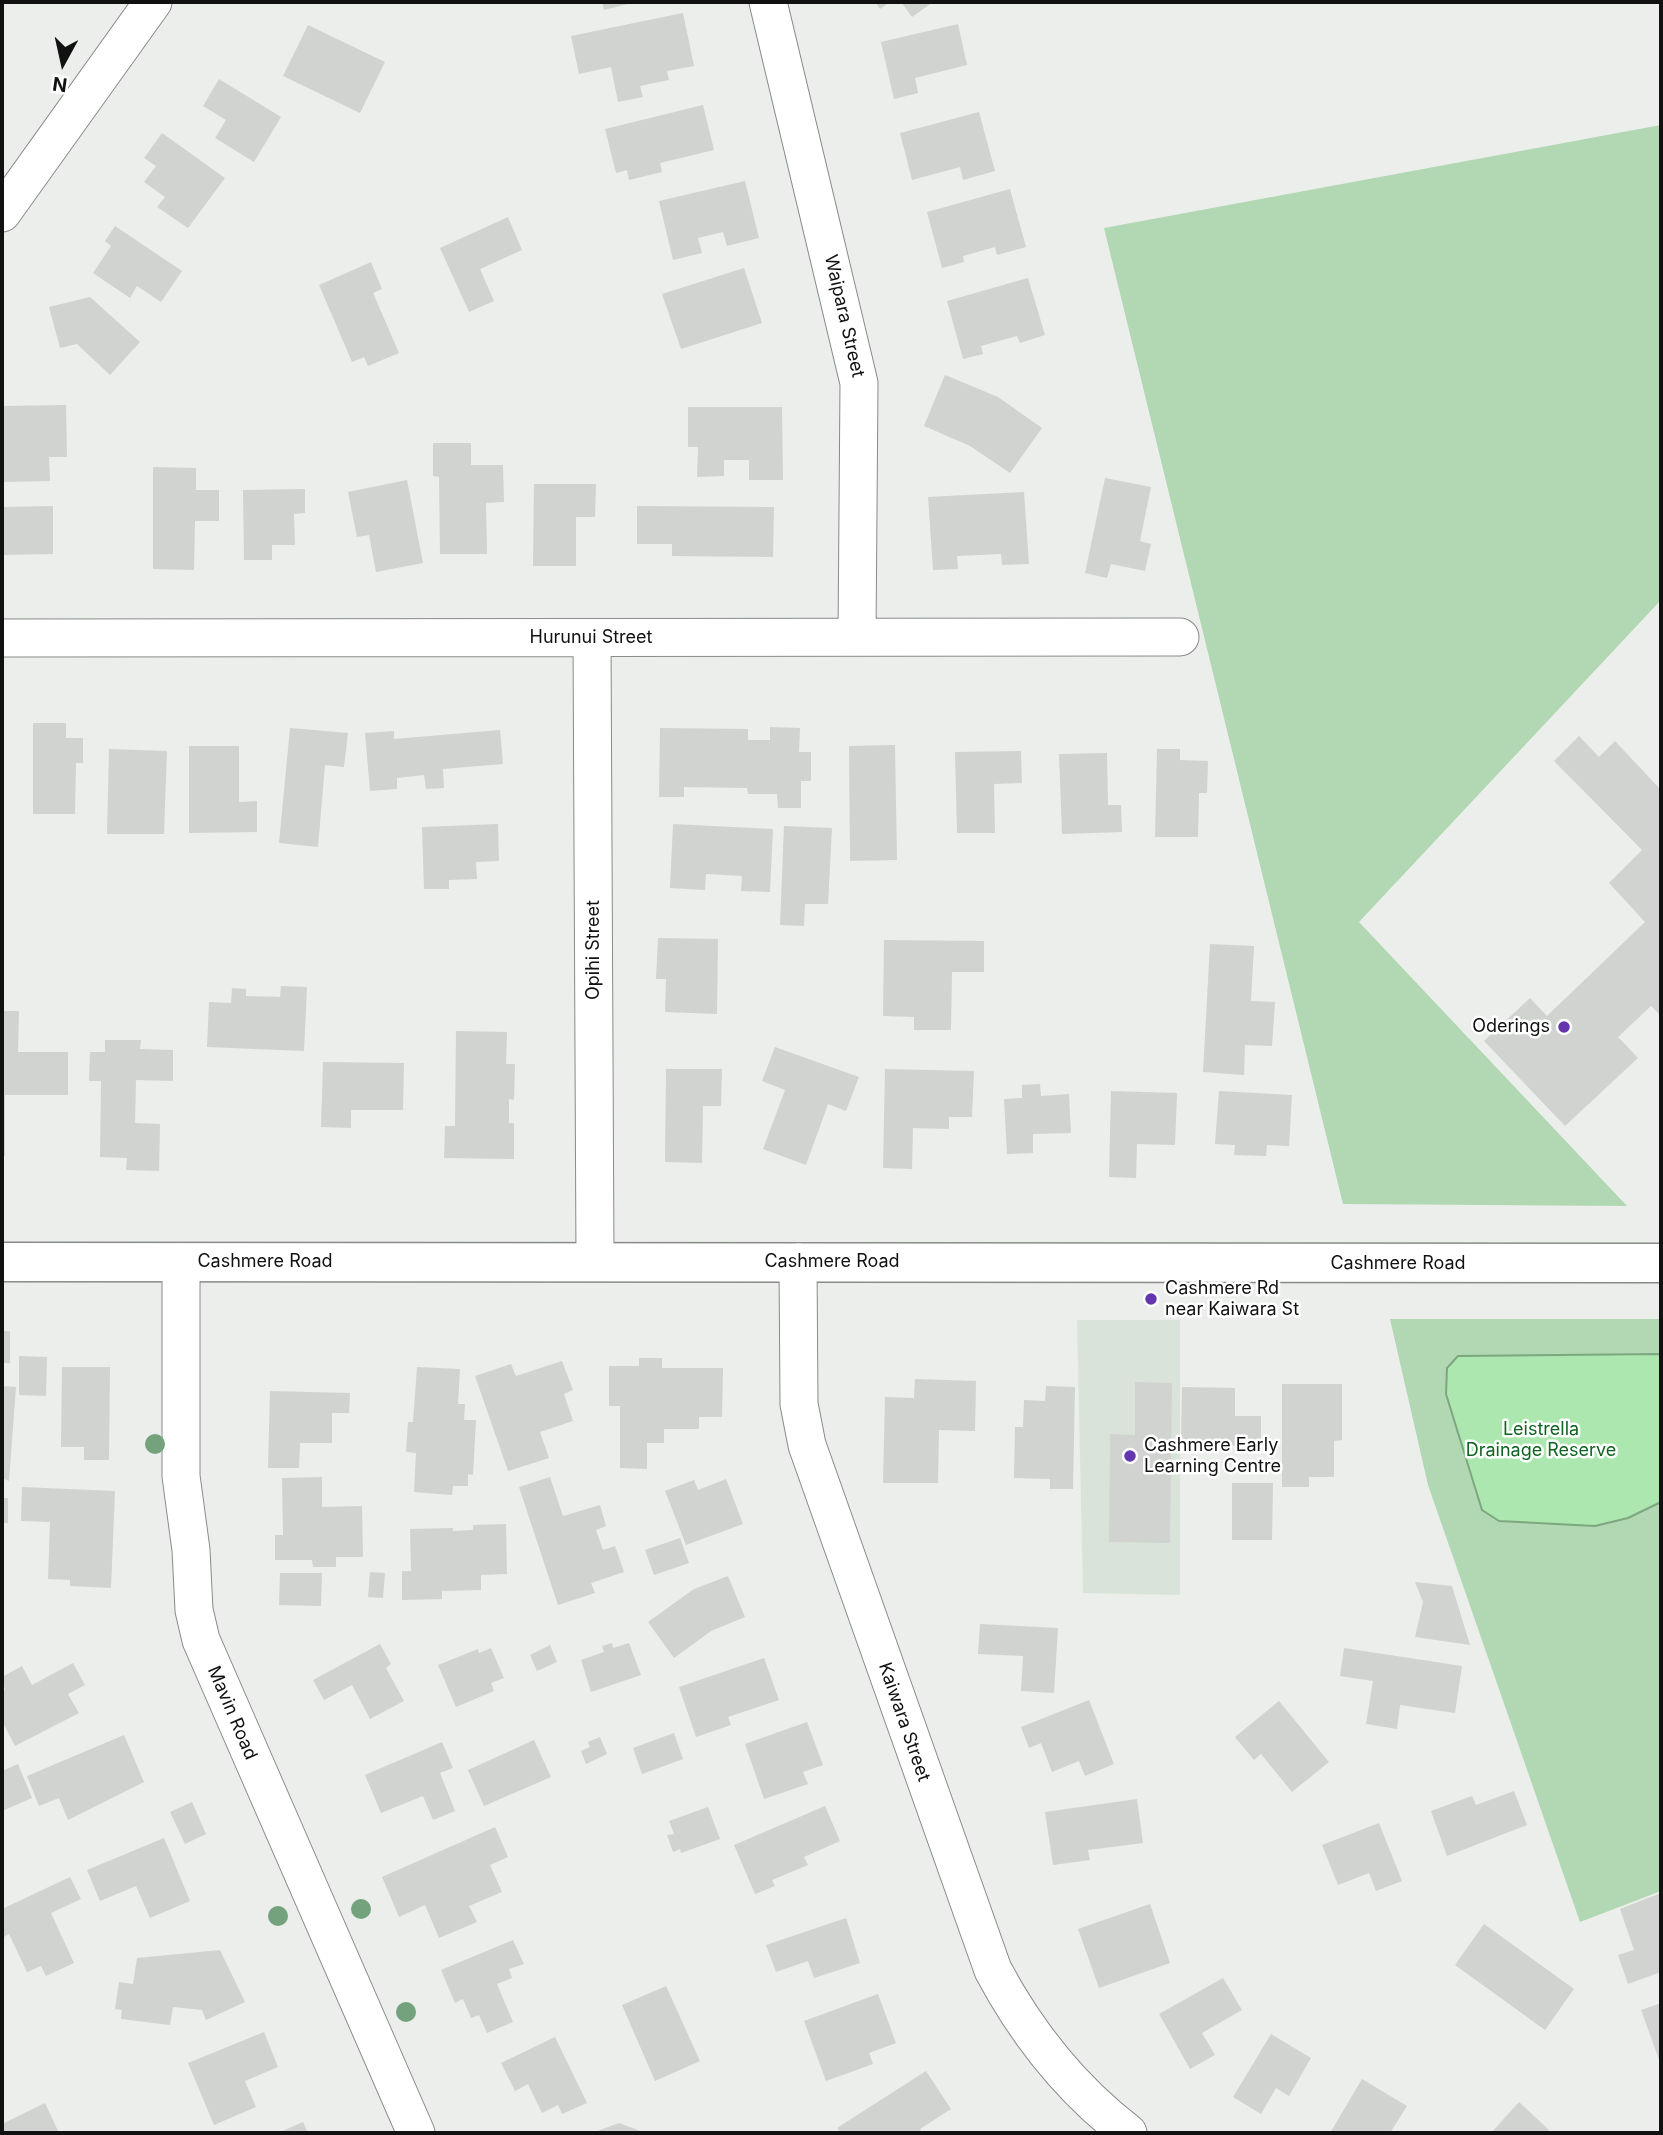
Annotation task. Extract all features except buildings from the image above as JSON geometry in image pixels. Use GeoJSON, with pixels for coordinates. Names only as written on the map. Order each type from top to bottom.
{"type":"FeatureCollection","features":[{"type":"Feature","properties":{"kind":"main road","name":"Cashmere Road"},"geometry":{"type":"LineString","coordinates":[[2,1262],[1661,1263]]}},
{"type":"Feature","properties":{"kind":"street"},"geometry":{"type":"LineString","coordinates":[[2,213],[153,2]]}},
{"type":"Feature","properties":{"kind":"street","name":"Waipara Street"},"geometry":{"type":"LineString","coordinates":[[768,2],[859,383],[857,637]]}},
{"type":"Feature","properties":{"kind":"street","name":"Hurunui Street"},"geometry":{"type":"LineString","coordinates":[[2,638],[1180,637]]}},
{"type":"Feature","properties":{"kind":"street","name":"Opihi Street"},"geometry":{"type":"LineString","coordinates":[[592,638],[595,1262]]}},
{"type":"Feature","properties":{"kind":"street","name":"Mavin Road"},"geometry":{"type":"LineString","coordinates":[[181,1262],[181,1476],[191,1550],[194,1610],[201,1640],[416,2133]]}},
{"type":"Feature","properties":{"kind":"street","name":"Kaiwara Street"},"geometry":{"type":"LineString","coordinates":[[798,1262],[799,1404],[807,1445],[993,1970],[1015,2011],[1037,2042],[1099,2111],[1128,2133]]}},
{"type":"Feature","properties":{"kind":"shaded area","name":"Cashmere Early Learning Centre"},"geometry":{"type":"Polygon","coordinates":[[[1077,1320],[1180,1320],[1180,1595],[1083,1593],[1077,1320]]]}},
{"type":"Feature","properties":{"kind":"shaded area"},"geometry":{"type":"Polygon","coordinates":[[[1661,1354],[1661,1502],[1628,1518],[1595,1526],[1499,1521],[1482,1510],[1446,1394],[1447,1368],[1458,1356],[1661,1354]]]}},
{"type":"Feature","properties":{"kind":"green space"},"geometry":{"type":"Polygon","coordinates":[[[1661,125],[1661,600],[1359,922],[1627,1206],[1343,1204],[1104,228],[1661,125]]]}},
{"type":"Feature","properties":{"kind":"green space","name":"Leistrella Drainage Reserve"},"geometry":{"type":"Polygon","coordinates":[[[1390,1319],[1661,1319],[1661,1891],[1580,1922],[1428,1485],[1390,1319]]]}},
{"type":"Feature","properties":{"kind":"place","name":"Oderings"},"geometry":{"type":"Point","coordinates":[1564,1027]}},
{"type":"Feature","properties":{"kind":"place","name":"Cashmere Rd near Kaiwara St"},"geometry":{"type":"Point","coordinates":[1151,1299]}},
{"type":"Feature","properties":{"kind":"place","name":"Cashmere Early Learning Centre"},"geometry":{"type":"Point","coordinates":[1130,1456]}}]}
